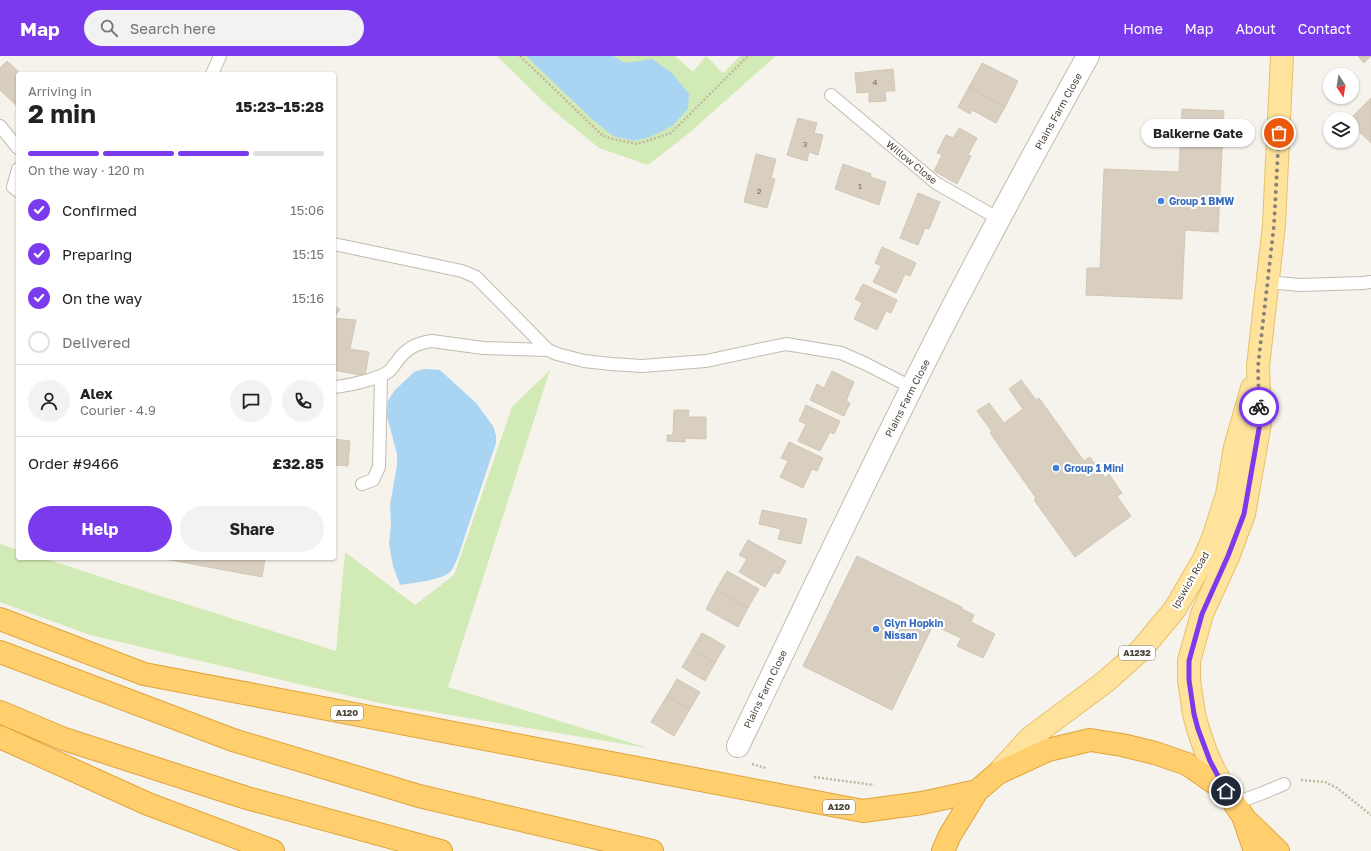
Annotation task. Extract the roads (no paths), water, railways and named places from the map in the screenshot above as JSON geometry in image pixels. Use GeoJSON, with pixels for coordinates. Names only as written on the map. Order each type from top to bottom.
{"type":"FeatureCollection","features":[{"type":"Feature","properties":{"kind":"highway","name":"A120"},"geometry":{"type":"LineString","coordinates":[[0,619],[144,674],[863,811],[922,804],[977,791]]}},
{"type":"Feature","properties":{"kind":"highway"},"geometry":{"type":"LineString","coordinates":[[0,652],[233,740],[419,796],[652,851]]}},
{"type":"Feature","properties":{"kind":"highway"},"geometry":{"type":"LineString","coordinates":[[0,712],[64,739],[240,796],[441,851]]}},
{"type":"Feature","properties":{"kind":"highway"},"geometry":{"type":"LineString","coordinates":[[0,737],[148,804],[273,851]]}},
{"type":"Feature","properties":{"kind":"highway","name":"A1232"},"geometry":{"type":"LineString","coordinates":[[946,843],[977,791],[998,773],[1048,750],[1090,740],[1128,746],[1187,764],[1235,803],[1255,851]]}},
{"type":"Feature","properties":{"kind":"highway"},"geometry":{"type":"LineString","coordinates":[[1235,803],[1278,851]]}},
{"type":"Feature","properties":{"kind":"main road","name":"Ipswich Road"},"geometry":{"type":"LineString","coordinates":[[1235,803],[1211,764],[1198,729],[1194,714],[1189,680],[1189,661],[1202,614],[1228,556],[1244,514],[1260,423],[1258,366],[1274,225],[1282,56]]}},
{"type":"Feature","properties":{"kind":"main road","name":"Ipswich Road"},"geometry":{"type":"LineString","coordinates":[[998,773],[1030,738],[1105,682],[1141,650],[1175,609],[1197,571],[1213,538],[1227,495],[1235,447],[1258,366]]}},
{"type":"Feature","properties":{"kind":"street","name":"Plains Farm Close"},"geometry":{"type":"LineString","coordinates":[[738,746],[894,423],[950,312],[1088,56]]}},
{"type":"Feature","properties":{"kind":"lane"},"geometry":{"type":"LineString","coordinates":[[213,72],[220,56]]}},
{"type":"Feature","properties":{"kind":"lane","name":"Willow Close"},"geometry":{"type":"LineString","coordinates":[[831,95],[936,183],[999,219]]}},
{"type":"Feature","properties":{"kind":"lane"},"geometry":{"type":"LineString","coordinates":[[0,126],[16,146]]}},
{"type":"Feature","properties":{"kind":"lane"},"geometry":{"type":"LineString","coordinates":[[16,178],[14,187],[16,190]]}},
{"type":"Feature","properties":{"kind":"lane"},"geometry":{"type":"LineString","coordinates":[[336,244],[462,271],[476,277],[548,350],[584,361],[642,366],[706,361],[786,344],[841,353],[913,388]]}},
{"type":"Feature","properties":{"kind":"lane"},"geometry":{"type":"LineString","coordinates":[[1268,282],[1300,285],[1363,284],[1371,282]]}},
{"type":"Feature","properties":{"kind":"lane"},"geometry":{"type":"LineString","coordinates":[[336,387],[381,377],[389,371],[412,346],[432,340],[483,348],[548,350]]}},
{"type":"Feature","properties":{"kind":"lane"},"geometry":{"type":"LineString","coordinates":[[362,484],[373,480],[379,467],[381,377]]}},
{"type":"Feature","properties":{"kind":"lane"},"geometry":{"type":"LineString","coordinates":[[1235,803],[1284,784]]}},
{"type":"Feature","properties":{"kind":"water"},"geometry":{"type":"Polygon","coordinates":[[[526,56],[613,56],[625,63],[652,59],[672,73],[689,94],[688,109],[672,126],[650,137],[634,141],[613,136],[593,120],[526,56]]]}},
{"type":"Feature","properties":{"kind":"water"},"geometry":{"type":"Polygon","coordinates":[[[424,369],[440,370],[476,403],[493,426],[496,435],[496,443],[458,557],[451,571],[442,577],[435,579],[400,585],[393,566],[389,544],[391,525],[390,505],[397,465],[397,454],[387,416],[388,401],[394,391],[414,372],[424,369]]]}},
{"type":"Feature","properties":{"kind":"place","name":"Balkerne Gate"},"geometry":{"type":"Point","coordinates":[1279,133]}},
{"type":"Feature","properties":{"kind":"place","name":"Group 1 BMW"},"geometry":{"type":"Point","coordinates":[1161,201]}},
{"type":"Feature","properties":{"kind":"place","name":"Group 1 Mini"},"geometry":{"type":"Point","coordinates":[1056,468]}},
{"type":"Feature","properties":{"kind":"place","name":"Glyn Hopkin Nissan"},"geometry":{"type":"Point","coordinates":[876,629]}}]}
